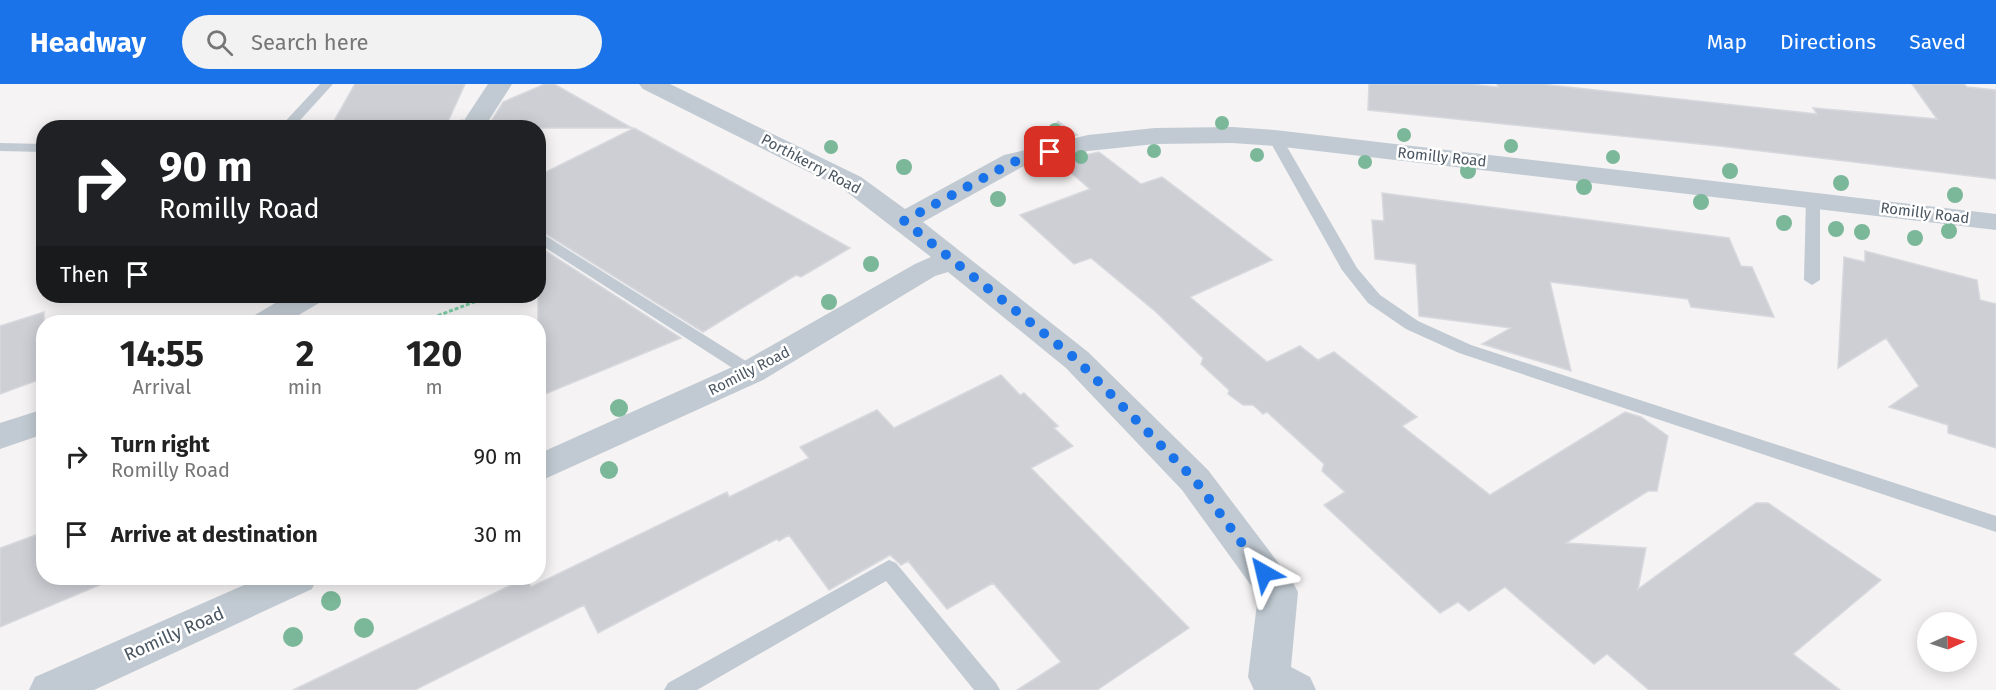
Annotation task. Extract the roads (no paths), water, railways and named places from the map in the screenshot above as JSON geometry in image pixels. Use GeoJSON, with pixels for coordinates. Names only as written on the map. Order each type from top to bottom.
{"type":"FeatureCollection","features":[{"type":"Feature","properties":{"kind":"street"},"geometry":{"type":"LineString","coordinates":[[476,120],[500,84]]}},
{"type":"Feature","properties":{"kind":"street","name":"Porthkerry Road"},"geometry":{"type":"LineString","coordinates":[[651,84],[848,180],[904,221],[1077,360],[1195,480],[1278,592],[1276,686]]}},
{"type":"Feature","properties":{"kind":"street","name":"Romilly Road"},"geometry":{"type":"LineString","coordinates":[[904,221],[1013,162],[1088,143],[1155,136],[1232,135],[1275,138],[1996,222]]}},
{"type":"Feature","properties":{"kind":"street","name":"Romilly Road"},"geometry":{"type":"LineString","coordinates":[[546,465],[751,372],[925,270],[952,260]]}},
{"type":"Feature","properties":{"kind":"street"},"geometry":{"type":"LineString","coordinates":[[277,315],[297,303]]}},
{"type":"Feature","properties":{"kind":"street"},"geometry":{"type":"LineString","coordinates":[[0,436],[36,424]]}},
{"type":"Feature","properties":{"kind":"street","name":"Romilly Road"},"geometry":{"type":"LineString","coordinates":[[50,690],[282,585]]}},
{"type":"Feature","properties":{"kind":"lane"},"geometry":{"type":"LineString","coordinates":[[293,120],[327,84]]}},
{"type":"Feature","properties":{"kind":"lane"},"geometry":{"type":"LineString","coordinates":[[1275,138],[1350,270],[1374,299],[1412,325],[1465,349],[1996,524]]}},
{"type":"Feature","properties":{"kind":"lane"},"geometry":{"type":"LineString","coordinates":[[0,147],[36,147]]}},
{"type":"Feature","properties":{"kind":"lane"},"geometry":{"type":"LineString","coordinates":[[1812,280],[1813,200]]}},
{"type":"Feature","properties":{"kind":"lane"},"geometry":{"type":"LineString","coordinates":[[546,241],[751,372]]}},
{"type":"Feature","properties":{"kind":"lane"},"geometry":{"type":"LineString","coordinates":[[676,690],[889,569],[988,690]]}}]}
